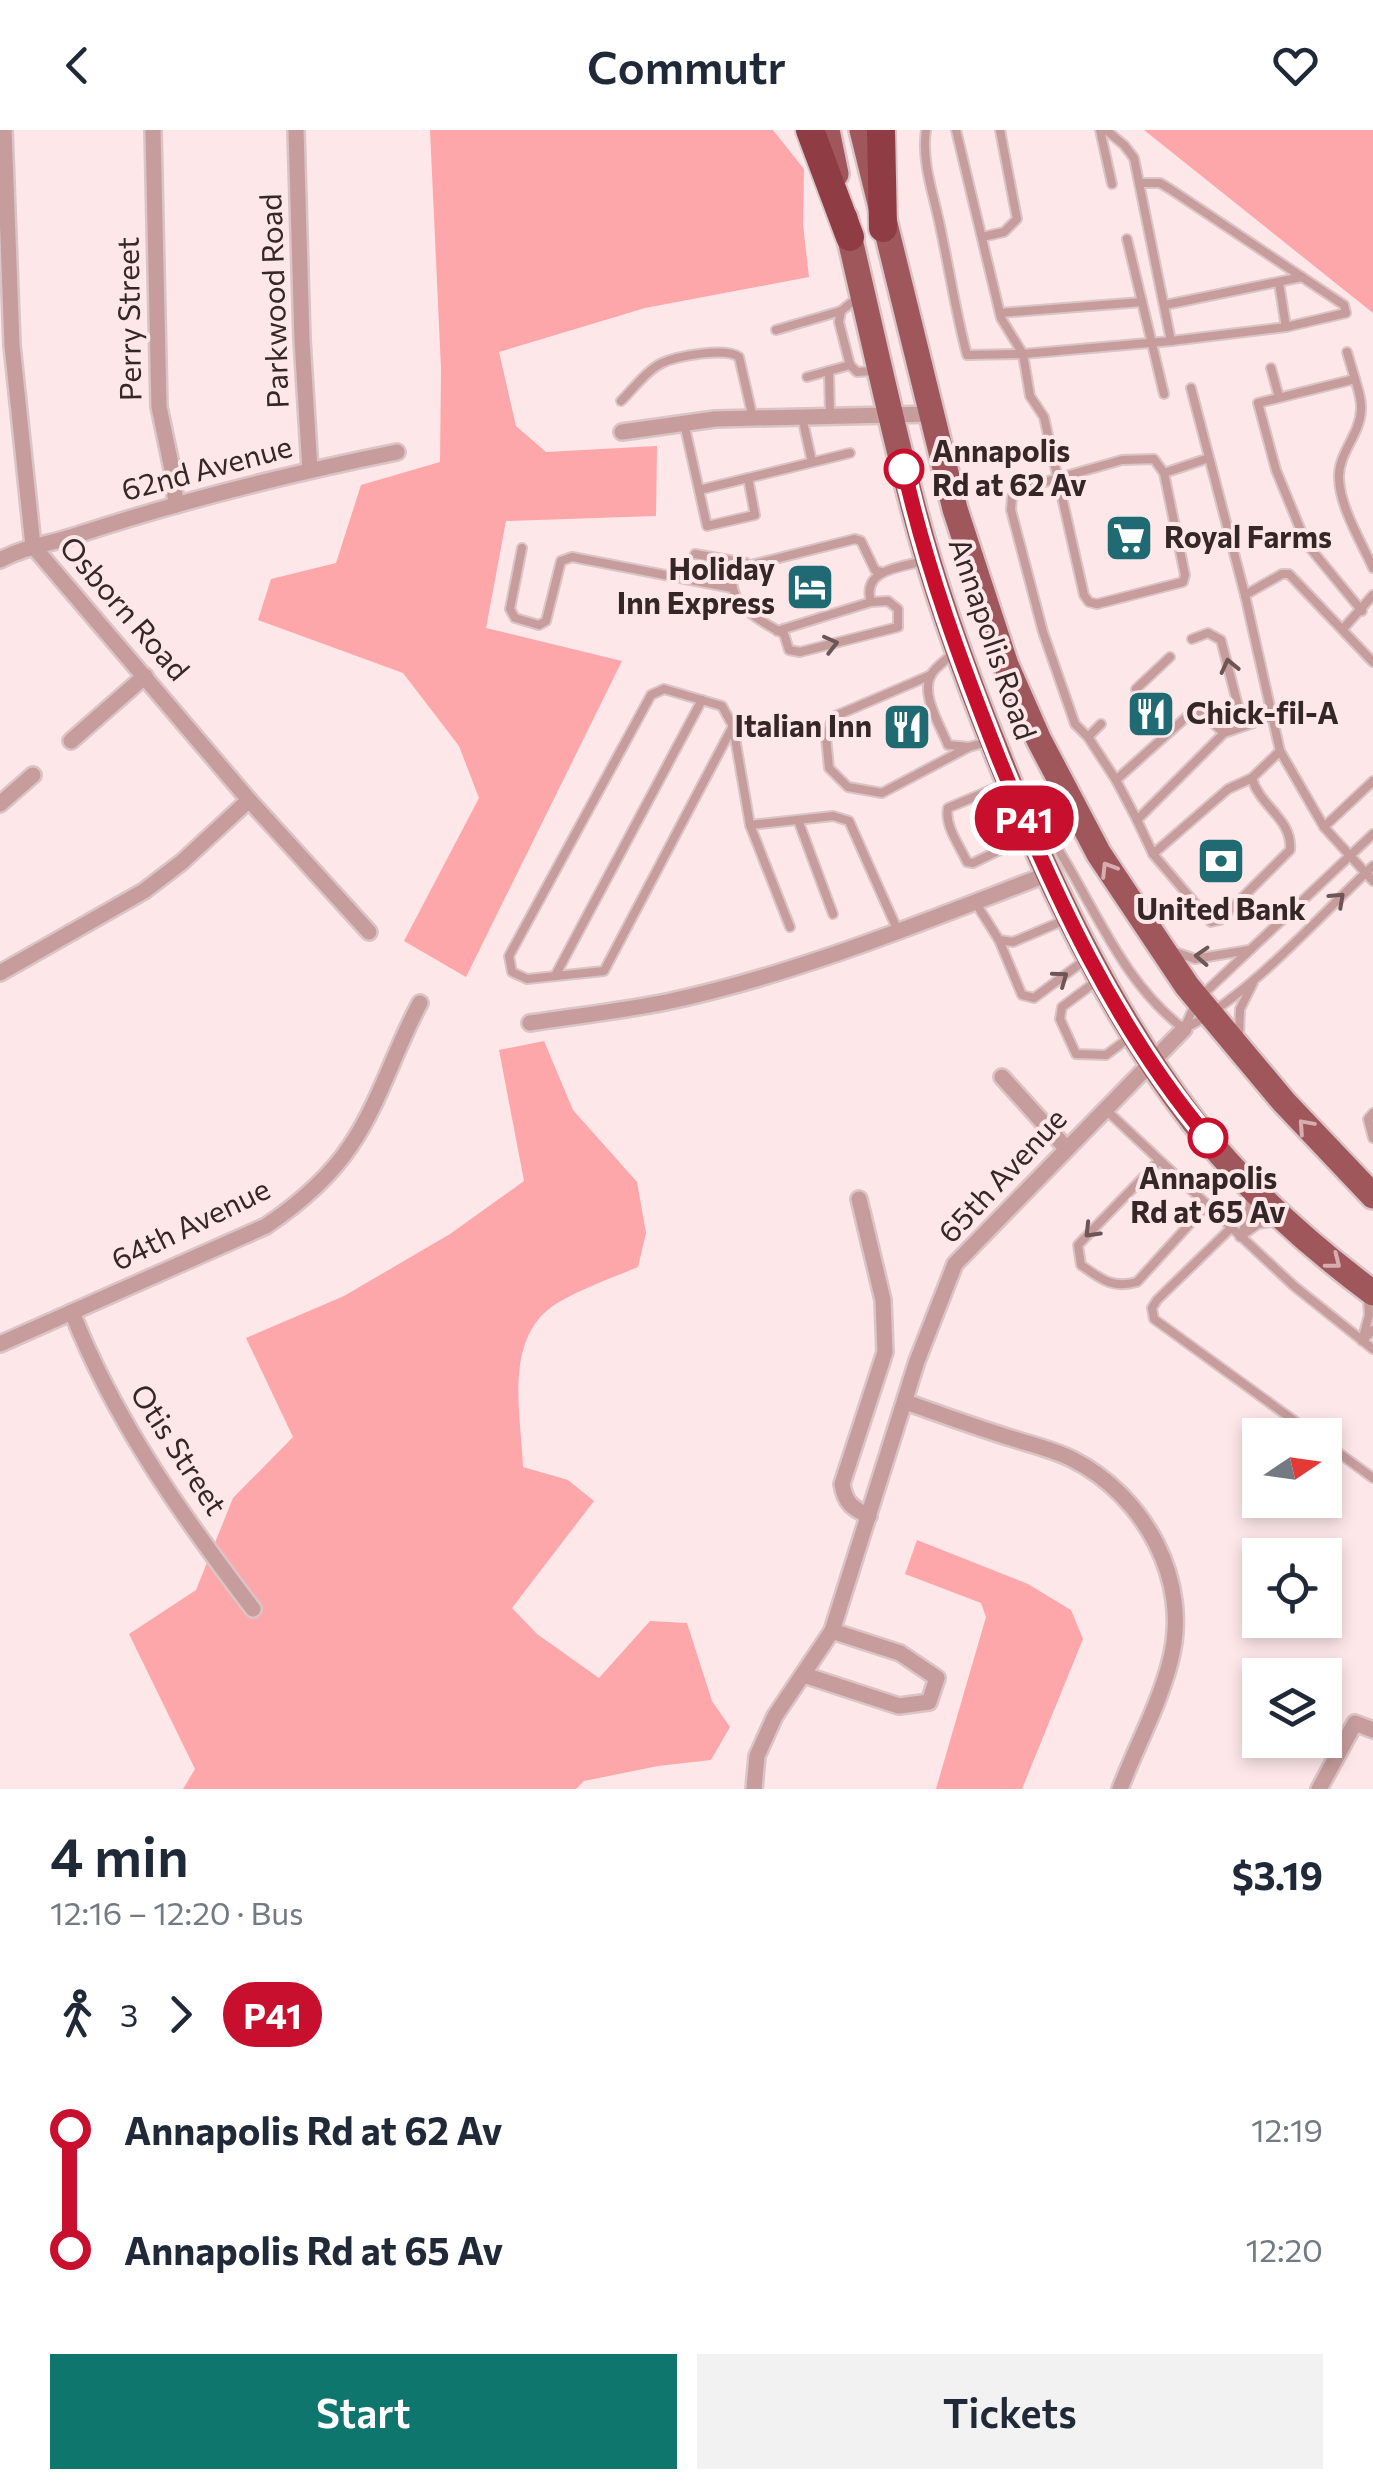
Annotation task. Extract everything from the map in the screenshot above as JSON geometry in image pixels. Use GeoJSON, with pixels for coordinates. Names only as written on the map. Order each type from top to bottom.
{"type":"FeatureCollection","features":[{"type":"Feature","properties":{"kind":"highway"},"geometry":{"type":"LineString","coordinates":[[810,130],[850,237]]}},
{"type":"Feature","properties":{"kind":"highway"},"geometry":{"type":"LineString","coordinates":[[881,130],[884,228]]}},
{"type":"Feature","properties":{"kind":"main road","name":"Annapolis Road"},"geometry":{"type":"LineString","coordinates":[[827,130],[892,413],[981,744],[1009,784],[1095,967],[1134,1034],[1194,1122],[1285,1220],[1370,1291]]}},
{"type":"Feature","properties":{"kind":"main road"},"geometry":{"type":"LineString","coordinates":[[844,130],[908,392],[930,414]]}},
{"type":"Feature","properties":{"kind":"main road","name":"Annapolis Road"},"geometry":{"type":"LineString","coordinates":[[862,130],[930,414],[978,587],[1006,665],[1069,801],[1154,938],[1204,1008],[1246,1060],[1373,1196]]}},
{"type":"Feature","properties":{"kind":"street","name":"Osborn Road"},"geometry":{"type":"LineString","coordinates":[[4,130],[12,346],[33,546],[249,800],[370,932]]}},
{"type":"Feature","properties":{"kind":"street","name":"Perry Street"},"geometry":{"type":"LineString","coordinates":[[153,130],[159,407],[176,504]]}},
{"type":"Feature","properties":{"kind":"street","name":"Parkwood Road"},"geometry":{"type":"LineString","coordinates":[[296,130],[310,470]]}},
{"type":"Feature","properties":{"kind":"street"},"geometry":{"type":"LineString","coordinates":[[622,432],[753,418],[930,414]]}},
{"type":"Feature","properties":{"kind":"street","name":"62nd Avenue"},"geometry":{"type":"LineString","coordinates":[[0,560],[33,546],[176,504],[397,452]]}},
{"type":"Feature","properties":{"kind":"street"},"geometry":{"type":"LineString","coordinates":[[71,741],[146,676]]}},
{"type":"Feature","properties":{"kind":"street"},"geometry":{"type":"LineString","coordinates":[[0,804],[34,775]]}},
{"type":"Feature","properties":{"kind":"street"},"geometry":{"type":"LineString","coordinates":[[0,973],[144,891],[249,800]]}},
{"type":"Feature","properties":{"kind":"street"},"geometry":{"type":"LineString","coordinates":[[530,1023],[666,1002],[709,991],[898,931],[1048,874]]}},
{"type":"Feature","properties":{"kind":"street","name":"64th Avenue"},"geometry":{"type":"LineString","coordinates":[[0,1344],[266,1226],[300,1200],[340,1160],[357,1136],[420,1002]]}},
{"type":"Feature","properties":{"kind":"street","name":"65th Avenue"},"geometry":{"type":"LineString","coordinates":[[754,1789],[757,1756],[775,1716],[832,1631],[917,1362],[955,1264],[1184,1029]]}},
{"type":"Feature","properties":{"kind":"street"},"geometry":{"type":"LineString","coordinates":[[1002,1077],[1066,1148]]}},
{"type":"Feature","properties":{"kind":"street"},"geometry":{"type":"LineString","coordinates":[[859,1199],[883,1300],[885,1352],[842,1484],[844,1499],[868,1516]]}},
{"type":"Feature","properties":{"kind":"street","name":"Otis Street"},"geometry":{"type":"LineString","coordinates":[[72,1312],[122,1418],[179,1507],[253,1609]]}},
{"type":"Feature","properties":{"kind":"street"},"geometry":{"type":"LineString","coordinates":[[885,1352],[917,1362]]}},
{"type":"Feature","properties":{"kind":"street"},"geometry":{"type":"LineString","coordinates":[[906,1402],[1071,1458],[1111,1485],[1150,1532],[1174,1593],[1175,1631],[1170,1662],[1120,1789]]}},
{"type":"Feature","properties":{"kind":"street"},"geometry":{"type":"LineString","coordinates":[[804,1675],[899,1706],[929,1702],[937,1678],[900,1653],[832,1631]]}},
{"type":"Feature","properties":{"kind":"street"},"geometry":{"type":"LineString","coordinates":[[1319,1789],[1355,1723],[1373,1730]]}},
{"type":"Feature","properties":{"kind":"lane"},"geometry":{"type":"LineString","coordinates":[[926,130],[925,163],[941,228],[952,301],[967,355],[1171,342],[1346,314],[1344,305],[1170,189],[1160,183],[1140,184]]}},
{"type":"Feature","properties":{"kind":"lane"},"geometry":{"type":"LineString","coordinates":[[956,130],[1000,313],[1022,354],[1030,396],[1044,417],[1057,478],[1084,596],[1097,604],[1182,582],[1185,575],[1164,473],[1154,459],[1140,457],[1057,478],[1020,489],[1012,497],[1011,510],[1043,632],[1076,724],[1116,780],[1153,854],[1211,922],[1220,920],[1290,850],[1286,826],[1256,792],[1252,778]]}},
{"type":"Feature","properties":{"kind":"lane"},"geometry":{"type":"LineString","coordinates":[[982,238],[1004,232],[1017,219],[1000,130]]}},
{"type":"Feature","properties":{"kind":"lane"},"geometry":{"type":"LineString","coordinates":[[1103,130],[1134,158],[1171,342]]}},
{"type":"Feature","properties":{"kind":"lane"},"geometry":{"type":"LineString","coordinates":[[1103,130],[1112,184]]}},
{"type":"Feature","properties":{"kind":"lane"},"geometry":{"type":"LineString","coordinates":[[1127,239],[1164,394]]}},
{"type":"Feature","properties":{"kind":"lane"},"geometry":{"type":"LineString","coordinates":[[1164,305],[1303,277]]}},
{"type":"Feature","properties":{"kind":"lane"},"geometry":{"type":"LineString","coordinates":[[1279,283],[1286,326]]}},
{"type":"Feature","properties":{"kind":"lane"},"geometry":{"type":"LineString","coordinates":[[776,330],[841,311],[863,293]]}},
{"type":"Feature","properties":{"kind":"lane"},"geometry":{"type":"LineString","coordinates":[[1000,313],[1142,302]]}},
{"type":"Feature","properties":{"kind":"lane"},"geometry":{"type":"LineString","coordinates":[[841,311],[839,322],[850,366],[858,372],[882,371]]}},
{"type":"Feature","properties":{"kind":"lane"},"geometry":{"type":"LineString","coordinates":[[621,401],[661,363],[720,350],[739,356],[753,418]]}},
{"type":"Feature","properties":{"kind":"lane"},"geometry":{"type":"LineString","coordinates":[[1347,352],[1362,406],[1360,421],[1342,460],[1341,494],[1373,568]]}},
{"type":"Feature","properties":{"kind":"lane"},"geometry":{"type":"LineString","coordinates":[[806,377],[850,366]]}},
{"type":"Feature","properties":{"kind":"lane"},"geometry":{"type":"LineString","coordinates":[[1272,368],[1279,398]]}},
{"type":"Feature","properties":{"kind":"lane"},"geometry":{"type":"LineString","coordinates":[[829,371],[830,415]]}},
{"type":"Feature","properties":{"kind":"lane"},"geometry":{"type":"LineString","coordinates":[[1355,379],[1258,403],[1276,470],[1306,542],[1362,612]]}},
{"type":"Feature","properties":{"kind":"lane"},"geometry":{"type":"LineString","coordinates":[[1191,388],[1245,595],[1280,751],[1324,827],[1350,856],[1369,869],[1373,880]]}},
{"type":"Feature","properties":{"kind":"lane"},"geometry":{"type":"LineString","coordinates":[[802,416],[812,462]]}},
{"type":"Feature","properties":{"kind":"lane"},"geometry":{"type":"LineString","coordinates":[[684,424],[707,526],[756,515],[748,478]]}},
{"type":"Feature","properties":{"kind":"lane"},"geometry":{"type":"LineString","coordinates":[[699,490],[850,452]]}},
{"type":"Feature","properties":{"kind":"lane"},"geometry":{"type":"LineString","coordinates":[[1164,473],[1209,458]]}},
{"type":"Feature","properties":{"kind":"lane"},"geometry":{"type":"LineString","coordinates":[[776,630],[871,602],[888,601],[898,608],[898,627],[800,652],[789,650],[784,634],[776,630],[737,600],[731,578],[735,569],[855,539],[862,542],[875,570],[880,572]]}},
{"type":"Feature","properties":{"kind":"lane"},"geometry":{"type":"LineString","coordinates":[[522,548],[510,609],[515,618],[538,625],[546,621],[561,560],[572,557],[732,588]]}},
{"type":"Feature","properties":{"kind":"lane"},"geometry":{"type":"LineString","coordinates":[[695,554],[750,564]]}},
{"type":"Feature","properties":{"kind":"lane"},"geometry":{"type":"LineString","coordinates":[[871,602],[871,582],[880,572],[929,560]]}},
{"type":"Feature","properties":{"kind":"lane"},"geometry":{"type":"LineString","coordinates":[[1245,595],[1288,574],[1373,662]]}},
{"type":"Feature","properties":{"kind":"lane"},"geometry":{"type":"LineString","coordinates":[[1343,629],[1373,595]]}},
{"type":"Feature","properties":{"kind":"lane"},"geometry":{"type":"LineString","coordinates":[[1192,639],[1208,633],[1221,640],[1243,724]]}},
{"type":"Feature","properties":{"kind":"lane"},"geometry":{"type":"LineString","coordinates":[[958,649],[930,675],[833,717],[826,738],[829,768],[848,787],[882,793],[981,744]]}},
{"type":"Feature","properties":{"kind":"lane"},"geometry":{"type":"LineString","coordinates":[[1136,689],[1170,656]]}},
{"type":"Feature","properties":{"kind":"lane"},"geometry":{"type":"LineString","coordinates":[[930,675],[928,690],[948,745],[981,744]]}},
{"type":"Feature","properties":{"kind":"lane"},"geometry":{"type":"LineString","coordinates":[[734,726],[604,971],[527,979],[512,972],[508,956],[650,695],[664,689],[722,706],[734,726],[750,825],[790,927]]}},
{"type":"Feature","properties":{"kind":"lane"},"geometry":{"type":"LineString","coordinates":[[555,976],[702,700]]}},
{"type":"Feature","properties":{"kind":"lane"},"geometry":{"type":"LineString","coordinates":[[1116,780],[1192,712],[1202,713],[1224,733]]}},
{"type":"Feature","properties":{"kind":"lane"},"geometry":{"type":"LineString","coordinates":[[1136,820],[1224,733],[1271,716]]}},
{"type":"Feature","properties":{"kind":"lane"},"geometry":{"type":"LineString","coordinates":[[1088,737],[1101,724]]}},
{"type":"Feature","properties":{"kind":"lane"},"geometry":{"type":"LineString","coordinates":[[1153,854],[1228,789],[1252,778],[1280,751]]}},
{"type":"Feature","properties":{"kind":"lane"},"geometry":{"type":"LineString","coordinates":[[1324,827],[1373,781]]}},
{"type":"Feature","properties":{"kind":"lane"},"geometry":{"type":"LineString","coordinates":[[1032,835],[972,864],[967,862],[949,824],[948,808],[1009,784],[1056,844],[1144,990],[1164,1014],[1184,1029],[1254,949],[1373,834]]}},
{"type":"Feature","properties":{"kind":"lane"},"geometry":{"type":"LineString","coordinates":[[750,825],[833,816],[849,821],[898,931]]}},
{"type":"Feature","properties":{"kind":"lane"},"geometry":{"type":"LineString","coordinates":[[798,820],[834,914]]}},
{"type":"Feature","properties":{"kind":"lane","name":"65th Avenue"},"geometry":{"type":"LineString","coordinates":[[1184,1029],[1204,1008],[1256,977],[1369,869]]}},
{"type":"Feature","properties":{"kind":"lane"},"geometry":{"type":"LineString","coordinates":[[974,902],[999,940],[1022,995],[1034,998],[1095,967]]}},
{"type":"Feature","properties":{"kind":"lane"},"geometry":{"type":"LineString","coordinates":[[999,940],[1013,942],[1069,918]]}},
{"type":"Feature","properties":{"kind":"lane"},"geometry":{"type":"LineString","coordinates":[[1154,938],[1174,952],[1195,958],[1254,949]]}},
{"type":"Feature","properties":{"kind":"lane"},"geometry":{"type":"LineString","coordinates":[[1095,967],[1062,1006],[1060,1019],[1076,1054],[1106,1055],[1134,1034]]}},
{"type":"Feature","properties":{"kind":"lane"},"geometry":{"type":"LineString","coordinates":[[1246,1060],[1238,1022],[1240,1008],[1256,977]]}},
{"type":"Feature","properties":{"kind":"lane"},"geometry":{"type":"LineString","coordinates":[[1105,1108],[1230,1229],[1373,1349]]}},
{"type":"Feature","properties":{"kind":"lane"},"geometry":{"type":"LineString","coordinates":[[1373,1113],[1368,1119],[1373,1138]]}},
{"type":"Feature","properties":{"kind":"lane"},"geometry":{"type":"LineString","coordinates":[[1159,1161],[1078,1245],[1082,1265],[1108,1283],[1121,1286],[1136,1282],[1206,1206]]}},
{"type":"Feature","properties":{"kind":"lane"},"geometry":{"type":"LineString","coordinates":[[1240,1237],[1248,1219],[1252,1187]]}},
{"type":"Feature","properties":{"kind":"lane"},"geometry":{"type":"LineString","coordinates":[[1240,1237],[1258,1224],[1285,1220]]}},
{"type":"Feature","properties":{"kind":"lane"},"geometry":{"type":"LineString","coordinates":[[1230,1229],[1156,1300],[1152,1308],[1154,1318],[1291,1418]]}},
{"type":"Feature","properties":{"kind":"lane"},"geometry":{"type":"LineString","coordinates":[[1362,1341],[1370,1291]]}},
{"type":"Feature","properties":{"kind":"lane"},"geometry":{"type":"LineString","coordinates":[[1362,1341],[1373,1330]]}},
{"type":"Feature","properties":{"kind":"lane"},"geometry":{"type":"LineString","coordinates":[[1342,1455],[1373,1478]]}},
{"type":"Feature","properties":{"kind":"shaded area"},"geometry":{"type":"Polygon","coordinates":[[[430,130],[773,130],[804,169],[803,225],[809,277],[645,308],[499,352],[516,426],[546,452],[657,446],[656,516],[506,521],[486,628],[622,661],[466,977],[404,941],[479,798],[459,746],[403,673],[258,620],[271,579],[336,563],[361,485],[440,462],[441,369],[430,130]]]}},
{"type":"Feature","properties":{"kind":"shaded area"},"geometry":{"type":"Polygon","coordinates":[[[1144,130],[1373,130],[1373,313],[1144,130]]]}},
{"type":"Feature","properties":{"kind":"shaded area"},"geometry":{"type":"Polygon","coordinates":[[[544,1041],[573,1110],[637,1182],[646,1233],[638,1267],[559,1302],[541,1316],[529,1334],[519,1376],[523,1467],[568,1480],[594,1501],[512,1608],[537,1634],[599,1678],[650,1621],[687,1623],[712,1701],[730,1727],[711,1760],[584,1781],[576,1789],[183,1789],[195,1769],[129,1634],[196,1590],[233,1498],[293,1437],[246,1338],[344,1296],[450,1234],[524,1181],[499,1050],[544,1041]]]}},
{"type":"Feature","properties":{"kind":"shaded area"},"geometry":{"type":"Polygon","coordinates":[[[917,1540],[1028,1584],[1071,1610],[1083,1639],[1022,1789],[936,1789],[986,1617],[981,1603],[905,1574],[917,1540]]]}},
{"type":"Feature","properties":{"kind":"bus line","name":"P41"},"geometry":{"type":"LineString","coordinates":[[904,469],[958,649],[1048,874],[1123,1016],[1172,1092],[1208,1138]]}},
{"type":"Feature","properties":{"kind":"place","name":"Annapolis Rd at 62 Av"},"geometry":{"type":"Point","coordinates":[904,469]}},
{"type":"Feature","properties":{"kind":"place","name":"Royal Farms"},"geometry":{"type":"Point","coordinates":[1129,538]}},
{"type":"Feature","properties":{"kind":"place","name":"Holiday Inn Express"},"geometry":{"type":"Point","coordinates":[810,587]}},
{"type":"Feature","properties":{"kind":"place","name":"Chick-fil-A"},"geometry":{"type":"Point","coordinates":[1151,714]}},
{"type":"Feature","properties":{"kind":"place","name":"Italian Inn"},"geometry":{"type":"Point","coordinates":[907,727]}},
{"type":"Feature","properties":{"kind":"place","name":"United Bank"},"geometry":{"type":"Point","coordinates":[1221,861]}},
{"type":"Feature","properties":{"kind":"place","name":"Annapolis Rd at 65 Av"},"geometry":{"type":"Point","coordinates":[1208,1138]}}]}
